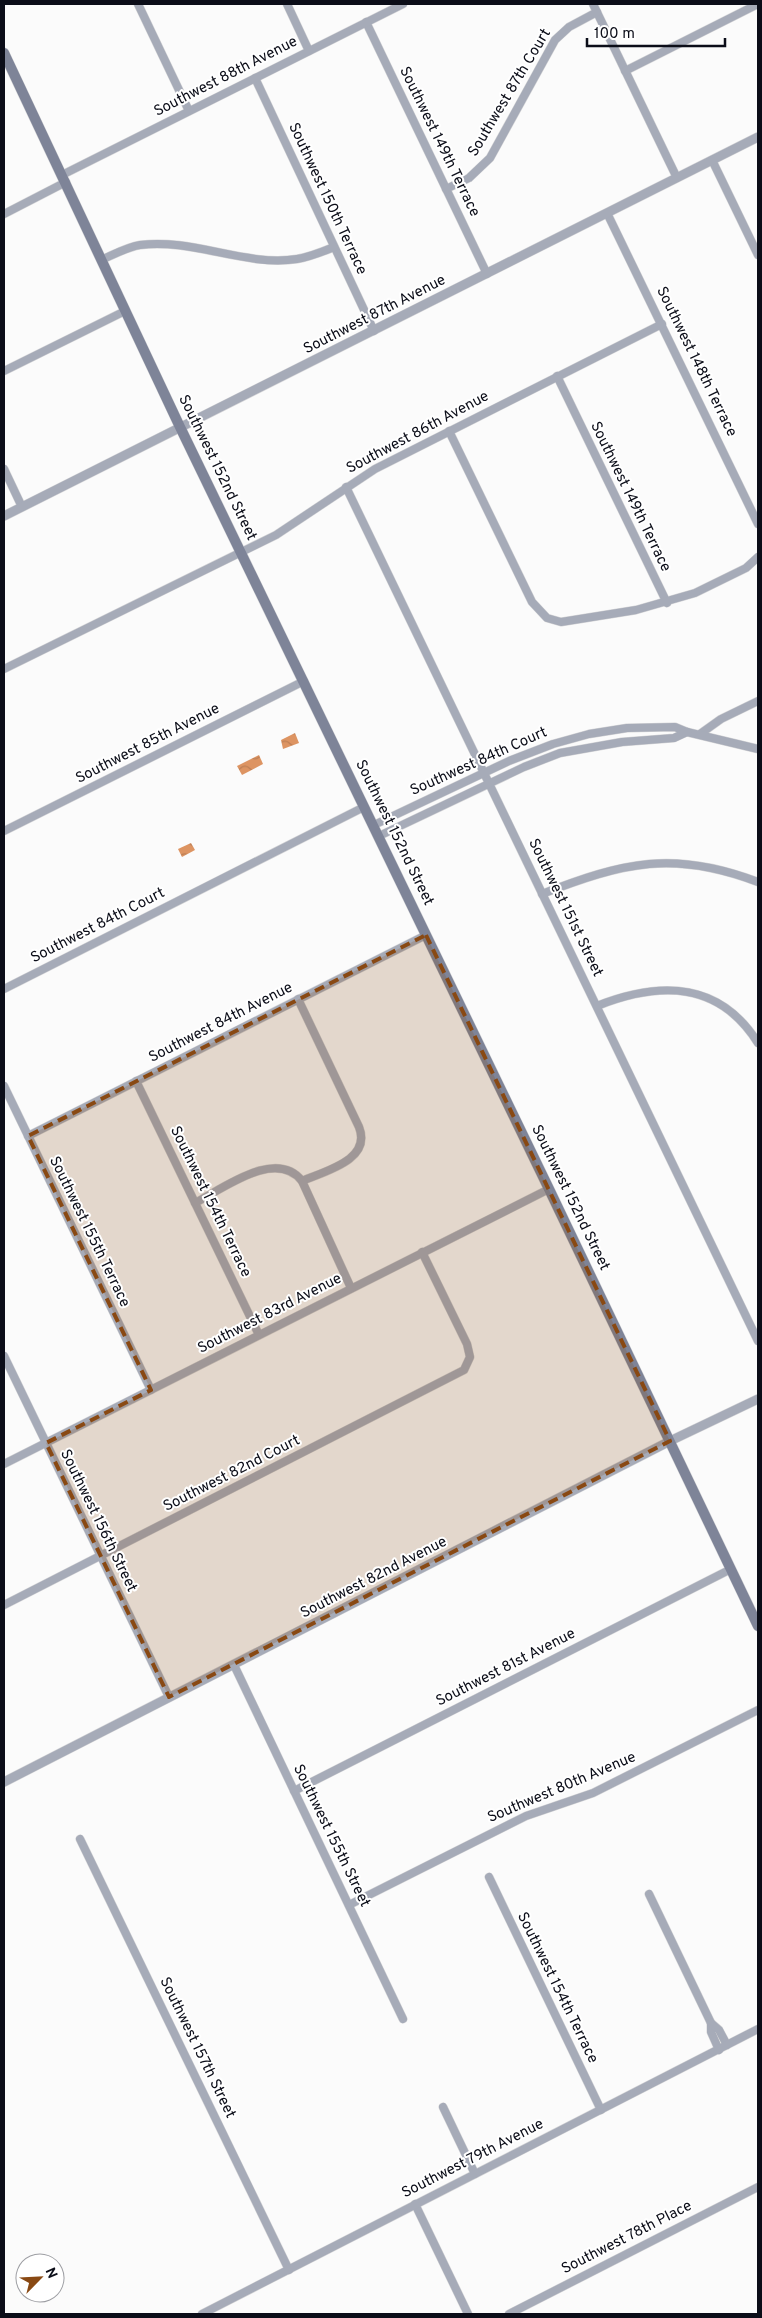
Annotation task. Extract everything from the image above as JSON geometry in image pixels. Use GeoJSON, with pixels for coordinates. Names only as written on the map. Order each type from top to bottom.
{"type":"FeatureCollection","features":[{"type":"Feature","properties":{"kind":"main road","name":"Southwest 152nd Street"},"geometry":{"type":"LineString","coordinates":[[4,54],[124,311],[374,825],[758,1626]]}},
{"type":"Feature","properties":{"kind":"street"},"geometry":{"type":"LineString","coordinates":[[138,4],[189,111]]}},
{"type":"Feature","properties":{"kind":"street"},"geometry":{"type":"LineString","coordinates":[[287,4],[309,51]]}},
{"type":"Feature","properties":{"kind":"street","name":"Southwest 88th Avenue"},"geometry":{"type":"LineString","coordinates":[[4,214],[189,111],[403,4]]}},
{"type":"Feature","properties":{"kind":"street"},"geometry":{"type":"LineString","coordinates":[[593,4],[677,178]]}},
{"type":"Feature","properties":{"kind":"street"},"geometry":{"type":"LineString","coordinates":[[625,71],[758,4]]}},
{"type":"Feature","properties":{"kind":"street","name":"Southwest 87th Court"},"geometry":{"type":"LineString","coordinates":[[446,189],[469,178],[490,158],[555,40],[569,27],[597,12]]}},
{"type":"Feature","properties":{"kind":"street","name":"Southwest 149th Terrace"},"geometry":{"type":"LineString","coordinates":[[366,22],[487,274]]}},
{"type":"Feature","properties":{"kind":"street","name":"Southwest 150th Terrace"},"geometry":{"type":"LineString","coordinates":[[255,78],[374,331]]}},
{"type":"Feature","properties":{"kind":"street","name":"Southwest 87th Avenue"},"geometry":{"type":"LineString","coordinates":[[4,516],[758,137]]}},
{"type":"Feature","properties":{"kind":"street"},"geometry":{"type":"LineString","coordinates":[[712,160],[758,255]]}},
{"type":"Feature","properties":{"kind":"street","name":"Southwest 148th Terrace"},"geometry":{"type":"LineString","coordinates":[[608,213],[758,524]]}},
{"type":"Feature","properties":{"kind":"street"},"geometry":{"type":"LineString","coordinates":[[101,260],[131,247],[148,245],[171,245],[280,260],[299,259],[334,247]]}},
{"type":"Feature","properties":{"kind":"street"},"geometry":{"type":"LineString","coordinates":[[4,371],[124,311]]}},
{"type":"Feature","properties":{"kind":"street","name":"Southwest 86th Avenue"},"geometry":{"type":"LineString","coordinates":[[4,670],[295,524],[374,469],[662,324]]}},
{"type":"Feature","properties":{"kind":"street","name":"Southwest 149th Terrace"},"geometry":{"type":"LineString","coordinates":[[557,376],[667,603]]}},
{"type":"Feature","properties":{"kind":"street"},"geometry":{"type":"LineString","coordinates":[[449,431],[532,602],[541,614],[554,621],[580,620],[667,603],[683,598],[738,572],[752,564],[758,557]]}},
{"type":"Feature","properties":{"kind":"street"},"geometry":{"type":"LineString","coordinates":[[4,469],[22,507]]}},
{"type":"Feature","properties":{"kind":"street","name":"Southwest 151st Street"},"geometry":{"type":"LineString","coordinates":[[346,487],[758,1341]]}},
{"type":"Feature","properties":{"kind":"street","name":"Southwest 85th Avenue"},"geometry":{"type":"LineString","coordinates":[[4,831],[304,682]]}},
{"type":"Feature","properties":{"kind":"street"},"geometry":{"type":"LineString","coordinates":[[700,734],[721,719],[758,701]]}},
{"type":"Feature","properties":{"kind":"street","name":"Southwest 84th Court"},"geometry":{"type":"LineString","coordinates":[[374,825],[484,772],[533,751],[589,734],[647,726],[675,726],[687,732]]}},
{"type":"Feature","properties":{"kind":"street"},"geometry":{"type":"LineString","coordinates":[[687,732],[758,749]]}},
{"type":"Feature","properties":{"kind":"street","name":"Southwest 84th Court"},"geometry":{"type":"LineString","coordinates":[[379,836],[560,753],[622,742],[674,738],[687,732]]}},
{"type":"Feature","properties":{"kind":"street","name":"Southwest 84th Court"},"geometry":{"type":"LineString","coordinates":[[4,989],[364,807]]}},
{"type":"Feature","properties":{"kind":"street"},"geometry":{"type":"LineString","coordinates":[[542,894],[616,868],[658,863],[703,866],[758,882]]}},
{"type":"Feature","properties":{"kind":"street","name":"Southwest 84th Avenue"},"geometry":{"type":"LineString","coordinates":[[28,1136],[426,935]]}},
{"type":"Feature","properties":{"kind":"street"},"geometry":{"type":"LineString","coordinates":[[597,1006],[644,991],[683,991],[708,998],[733,1012],[758,1043]]}},
{"type":"Feature","properties":{"kind":"street"},"geometry":{"type":"LineString","coordinates":[[298,999],[359,1127],[362,1144],[358,1152],[349,1159],[302,1182]]}},
{"type":"Feature","properties":{"kind":"street","name":"Southwest 154th Terrace"},"geometry":{"type":"LineString","coordinates":[[136,1081],[259,1335]]}},
{"type":"Feature","properties":{"kind":"street","name":"Southwest 155th Terrace"},"geometry":{"type":"LineString","coordinates":[[4,1086],[150,1390]]}},
{"type":"Feature","properties":{"kind":"street"},"geometry":{"type":"LineString","coordinates":[[195,1203],[268,1168],[285,1168],[295,1174],[302,1182],[351,1288]]}},
{"type":"Feature","properties":{"kind":"street","name":"Southwest 83rd Avenue"},"geometry":{"type":"LineString","coordinates":[[4,1464],[549,1189]]}},
{"type":"Feature","properties":{"kind":"street","name":"Southwest 82nd Court"},"geometry":{"type":"LineString","coordinates":[[4,1605],[453,1378],[464,1370],[469,1363],[470,1351],[468,1344],[422,1252]]}},
{"type":"Feature","properties":{"kind":"street","name":"Southwest 156th Street"},"geometry":{"type":"LineString","coordinates":[[4,1356],[169,1697]]}},
{"type":"Feature","properties":{"kind":"street","name":"Southwest 82nd Avenue"},"geometry":{"type":"LineString","coordinates":[[4,1782],[670,1442],[758,1399]]}},
{"type":"Feature","properties":{"kind":"street","name":"Southwest 81st Avenue"},"geometry":{"type":"LineString","coordinates":[[294,1791],[731,1569]]}},
{"type":"Feature","properties":{"kind":"street","name":"Southwest 155th Street"},"geometry":{"type":"LineString","coordinates":[[234,1665],[403,2019]]}},
{"type":"Feature","properties":{"kind":"street","name":"Southwest 80th Avenue"},"geometry":{"type":"LineString","coordinates":[[349,1905],[526,1816],[608,1786],[758,1710]]}},
{"type":"Feature","properties":{"kind":"street","name":"Southwest 157th Street"},"geometry":{"type":"LineString","coordinates":[[80,1839],[288,2270]]}},
{"type":"Feature","properties":{"kind":"street","name":"Southwest 154th Terrace"},"geometry":{"type":"LineString","coordinates":[[489,1877],[601,2110]]}},
{"type":"Feature","properties":{"kind":"street"},"geometry":{"type":"LineString","coordinates":[[649,1894],[710,2024],[710,2032],[719,2050]]}},
{"type":"Feature","properties":{"kind":"street"},"geometry":{"type":"LineString","coordinates":[[710,2024],[719,2030],[727,2045]]}},
{"type":"Feature","properties":{"kind":"street","name":"Southwest 79th Avenue"},"geometry":{"type":"LineString","coordinates":[[202,2314],[219,2310],[288,2270],[415,2204],[758,2030]]}},
{"type":"Feature","properties":{"kind":"street"},"geometry":{"type":"LineString","coordinates":[[443,2107],[475,2174]]}},
{"type":"Feature","properties":{"kind":"street","name":"Southwest 78th Place"},"geometry":{"type":"LineString","coordinates":[[509,2314],[758,2187]]}},
{"type":"Feature","properties":{"kind":"street"},"geometry":{"type":"LineString","coordinates":[[415,2204],[468,2314]]}},
{"type":"Feature","properties":{"kind":"highlighted area"},"geometry":{"type":"Polygon","coordinates":[[[426,935],[670,1441],[169,1697],[46,1443],[151,1390],[28,1136],[426,935]]]}},
{"type":"Feature","properties":{"kind":"water"},"geometry":{"type":"Polygon","coordinates":[[[295,733],[299,743],[283,749],[281,740],[295,733]]]}},
{"type":"Feature","properties":{"kind":"water"},"geometry":{"type":"Polygon","coordinates":[[[259,755],[263,764],[242,775],[237,766],[259,755]]]}},
{"type":"Feature","properties":{"kind":"water"},"geometry":{"type":"Polygon","coordinates":[[[191,843],[195,850],[182,857],[178,849],[191,843]]]}}]}
